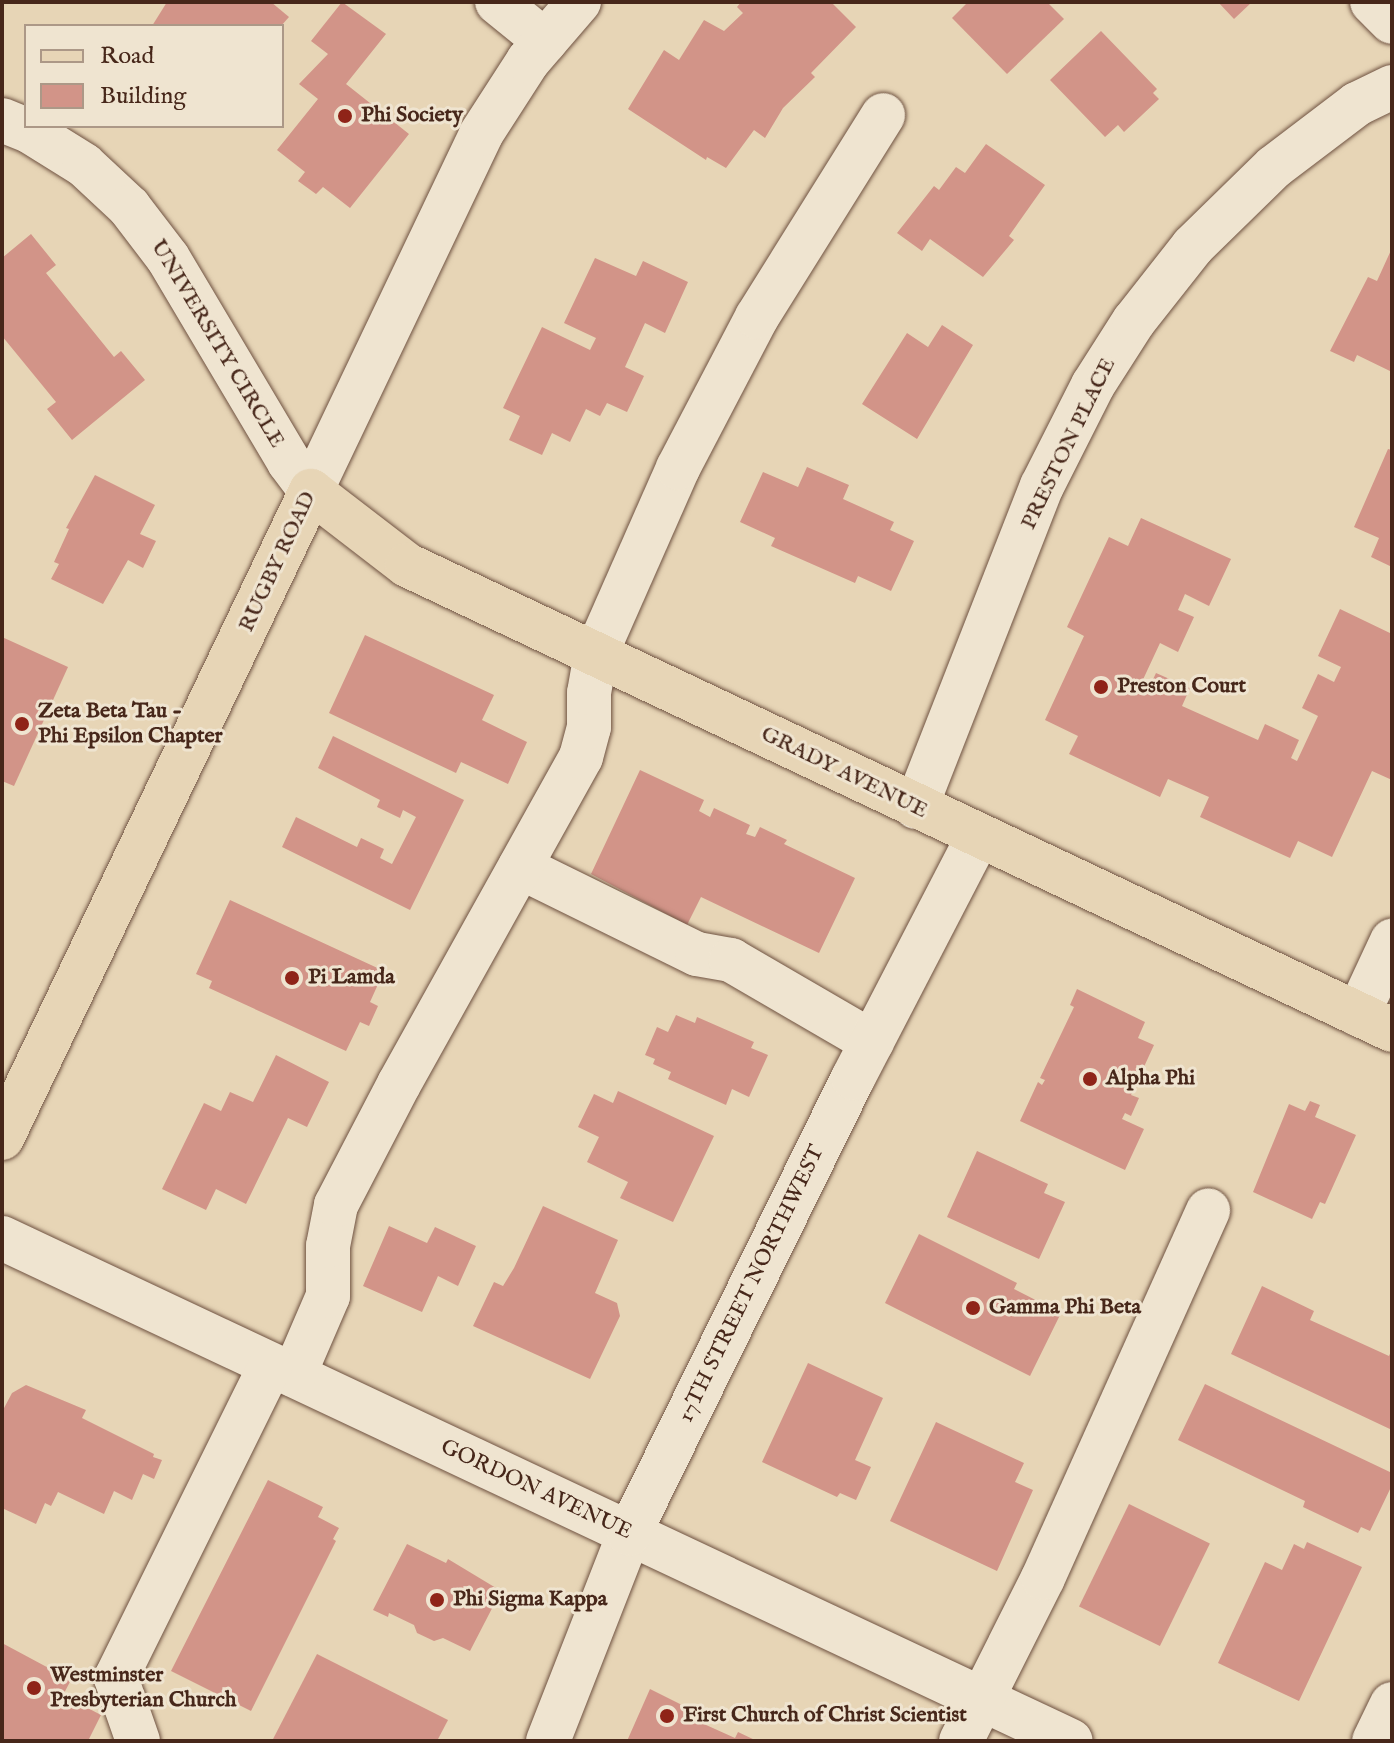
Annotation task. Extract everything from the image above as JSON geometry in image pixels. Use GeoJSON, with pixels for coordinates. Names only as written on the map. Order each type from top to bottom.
{"type":"FeatureCollection","features":[{"type":"Feature","properties":{"kind":"main road","name":"GRADY AVENUE"},"geometry":{"type":"LineString","coordinates":[[311,491],[407,565],[1375,1022]]}},
{"type":"Feature","properties":{"kind":"main road","name":"RUGBY ROAD"},"geometry":{"type":"LineString","coordinates":[[2,1138],[311,491]]}},
{"type":"Feature","properties":{"kind":"street"},"geometry":{"type":"LineString","coordinates":[[497,2],[545,41]]}},
{"type":"Feature","properties":{"kind":"street","name":"RUGBY ROAD"},"geometry":{"type":"LineString","coordinates":[[311,491],[481,134],[545,41],[579,2]]}},
{"type":"Feature","properties":{"kind":"street"},"geometry":{"type":"LineString","coordinates":[[1372,2],[1392,22]]}},
{"type":"Feature","properties":{"kind":"street","name":"PRESTON PLACE"},"geometry":{"type":"LineString","coordinates":[[916,807],[1042,486],[1093,385],[1134,321],[1193,246],[1274,167],[1357,104],[1392,87]]}},
{"type":"Feature","properties":{"kind":"street"},"geometry":{"type":"LineString","coordinates":[[138,1741],[116,1678],[282,1370],[328,1296],[328,1246],[336,1205],[399,1084],[581,757],[589,727],[589,693],[596,654],[678,468],[757,317],[883,115]]}},
{"type":"Feature","properties":{"kind":"street","name":"UNIVERSITY CIRCLE"},"geometry":{"type":"LineString","coordinates":[[2,120],[31,132],[84,165],[129,207],[168,258],[289,462],[311,491]]}},
{"type":"Feature","properties":{"kind":"street","name":"17TH STREET NORTHWEST"},"geometry":{"type":"LineString","coordinates":[[548,1741],[593,1617],[629,1534],[872,1042],[978,837]]}},
{"type":"Feature","properties":{"kind":"street"},"geometry":{"type":"LineString","coordinates":[[520,867],[697,954],[731,960],[872,1042]]}},
{"type":"Feature","properties":{"kind":"street"},"geometry":{"type":"LineString","coordinates":[[1375,1022],[1392,941]]}},
{"type":"Feature","properties":{"kind":"street"},"geometry":{"type":"LineString","coordinates":[[961,1741],[1043,1578],[1208,1210]]}},
{"type":"Feature","properties":{"kind":"street","name":"GORDON AVENUE"},"geometry":{"type":"LineString","coordinates":[[2,1238],[1071,1741]]}},
{"type":"Feature","properties":{"kind":"street"},"geometry":{"type":"LineString","coordinates":[[1374,1741],[1392,1704]]}},
{"type":"Feature","properties":{"kind":"building"},"geometry":{"type":"Polygon","coordinates":[[[167,2],[271,2],[289,17],[283,24],[153,24],[167,2]]]}},
{"type":"Feature","properties":{"kind":"building","name":"Phi Society"},"geometry":{"type":"Polygon","coordinates":[[[342,2],[386,34],[346,84],[409,134],[350,208],[323,187],[316,194],[298,181],[305,172],[277,150],[318,99],[299,84],[328,54],[311,41],[342,2]]]}},
{"type":"Feature","properties":{"kind":"building"},"geometry":{"type":"Polygon","coordinates":[[[741,2],[831,2],[856,27],[811,73],[815,77],[783,108],[765,138],[754,130],[726,168],[707,157],[706,160],[628,109],[664,50],[679,60],[704,20],[724,31],[743,13],[737,7],[741,2]]]}},
{"type":"Feature","properties":{"kind":"building"},"geometry":{"type":"Polygon","coordinates":[[[968,2],[1047,2],[1064,19],[1007,74],[952,18],[968,2]]]}},
{"type":"Feature","properties":{"kind":"building"},"geometry":{"type":"Polygon","coordinates":[[[1218,2],[1252,2],[1234,19],[1218,2]]]}},
{"type":"Feature","properties":{"kind":"building"},"geometry":{"type":"Polygon","coordinates":[[[1101,31],[1157,89],[1153,93],[1159,99],[1124,132],[1118,125],[1105,137],[1050,80],[1101,31]]]}},
{"type":"Feature","properties":{"kind":"building"},"geometry":{"type":"Polygon","coordinates":[[[986,144],[1045,185],[1009,236],[1014,240],[983,277],[930,239],[922,251],[897,233],[934,186],[939,190],[956,167],[965,173],[986,144]]]}},
{"type":"Feature","properties":{"kind":"building"},"geometry":{"type":"Polygon","coordinates":[[[31,234],[56,265],[46,273],[114,357],[121,351],[145,380],[72,440],[47,409],[56,402],[2,336],[2,258],[31,234]]]}},
{"type":"Feature","properties":{"kind":"building"},"geometry":{"type":"Polygon","coordinates":[[[1392,248],[1392,372],[1357,355],[1354,362],[1330,351],[1368,277],[1377,281],[1392,248]]]}},
{"type":"Feature","properties":{"kind":"building"},"geometry":{"type":"Polygon","coordinates":[[[595,258],[636,276],[643,261],[688,282],[665,333],[645,323],[625,367],[644,376],[627,412],[607,403],[600,416],[586,409],[570,442],[552,433],[542,455],[509,440],[520,416],[503,408],[542,327],[590,350],[596,338],[564,323],[595,258]]]}},
{"type":"Feature","properties":{"kind":"building"},"geometry":{"type":"Polygon","coordinates":[[[942,325],[973,345],[917,439],[862,404],[907,333],[928,347],[942,325]]]}},
{"type":"Feature","properties":{"kind":"building"},"geometry":{"type":"Polygon","coordinates":[[[1388,449],[1392,450],[1392,567],[1371,557],[1379,538],[1354,527],[1388,449]]]}},
{"type":"Feature","properties":{"kind":"building"},"geometry":{"type":"Polygon","coordinates":[[[807,467],[849,485],[843,499],[894,522],[890,530],[914,541],[891,591],[858,576],[855,583],[771,546],[775,538],[740,522],[763,472],[798,487],[807,467]]]}},
{"type":"Feature","properties":{"kind":"building"},"geometry":{"type":"Polygon","coordinates":[[[95,475],[155,505],[140,534],[156,541],[143,568],[128,560],[103,604],[51,579],[59,564],[54,562],[69,529],[66,528],[95,475]]]}},
{"type":"Feature","properties":{"kind":"building","name":"Preston Court"},"geometry":{"type":"Polygon","coordinates":[[[1141,518],[1231,559],[1209,606],[1185,594],[1178,610],[1194,617],[1178,652],[1160,643],[1140,686],[1148,690],[1156,673],[1190,688],[1182,706],[1258,740],[1265,724],[1299,740],[1291,758],[1297,761],[1318,716],[1302,708],[1318,674],[1334,682],[1341,667],[1318,656],[1340,609],[1392,634],[1392,780],[1372,771],[1332,857],[1298,841],[1290,858],[1200,817],[1209,797],[1168,779],[1160,797],[1069,754],[1078,736],[1045,720],[1084,636],[1067,627],[1109,537],[1128,546],[1141,518]]]}},
{"type":"Feature","properties":{"kind":"building"},"geometry":{"type":"Polygon","coordinates":[[[365,635],[494,695],[482,720],[527,742],[508,784],[461,762],[456,773],[329,713],[365,635]]]}},
{"type":"Feature","properties":{"kind":"building","name":"Zeta Beta Tau - Phi Epsilon Chapter"},"geometry":{"type":"Polygon","coordinates":[[[2,637],[68,667],[14,786],[2,781],[2,637]]]}},
{"type":"Feature","properties":{"kind":"building"},"geometry":{"type":"Polygon","coordinates":[[[333,736],[464,800],[410,910],[282,847],[296,817],[357,847],[361,838],[384,849],[380,858],[392,864],[416,817],[403,810],[400,818],[377,807],[380,800],[318,768],[333,736]]]}},
{"type":"Feature","properties":{"kind":"building"},"geometry":{"type":"Polygon","coordinates":[[[640,770],[704,800],[699,811],[710,817],[714,808],[750,825],[746,834],[755,837],[760,827],[787,840],[784,844],[855,878],[819,953],[701,897],[687,925],[591,874],[640,770]]]}},
{"type":"Feature","properties":{"kind":"building","name":"Pi Lamda"},"geometry":{"type":"Polygon","coordinates":[[[230,900],[384,971],[370,1002],[378,1006],[369,1026],[360,1022],[346,1051],[209,988],[212,981],[196,974],[230,900]]]}},
{"type":"Feature","properties":{"kind":"building","name":"Alpha Phi"},"geometry":{"type":"Polygon","coordinates":[[[1077,989],[1145,1022],[1138,1038],[1154,1045],[1131,1095],[1139,1098],[1131,1116],[1125,1113],[1122,1119],[1144,1129],[1125,1170],[1020,1121],[1038,1082],[1042,1085],[1045,1080],[1040,1078],[1074,1007],[1070,1005],[1077,989]]]}},
{"type":"Feature","properties":{"kind":"building"},"geometry":{"type":"Polygon","coordinates":[[[676,1015],[695,1023],[697,1017],[754,1042],[751,1048],[768,1055],[749,1097],[732,1089],[726,1105],[668,1079],[671,1072],[653,1064],[655,1059],[645,1055],[657,1027],[668,1032],[676,1015]]]}},
{"type":"Feature","properties":{"kind":"building"},"geometry":{"type":"Polygon","coordinates":[[[276,1055],[329,1082],[307,1127],[288,1118],[246,1204],[216,1189],[206,1210],[162,1189],[204,1103],[221,1111],[230,1092],[253,1102],[276,1055]]]}},
{"type":"Feature","properties":{"kind":"building"},"geometry":{"type":"Polygon","coordinates":[[[618,1091],[714,1136],[673,1222],[620,1198],[628,1182],[587,1162],[599,1137],[578,1127],[594,1094],[613,1103],[618,1091]]]}},
{"type":"Feature","properties":{"kind":"building"},"geometry":{"type":"Polygon","coordinates":[[[1310,1101],[1320,1105],[1315,1117],[1356,1135],[1325,1204],[1320,1202],[1312,1219],[1253,1192],[1289,1104],[1305,1111],[1310,1101]]]}},
{"type":"Feature","properties":{"kind":"building"},"geometry":{"type":"Polygon","coordinates":[[[977,1151],[1048,1184],[1044,1193],[1065,1202],[1039,1259],[947,1217],[977,1151]]]}},
{"type":"Feature","properties":{"kind":"building"},"geometry":{"type":"Polygon","coordinates":[[[543,1206],[618,1240],[595,1293],[617,1303],[620,1316],[590,1379],[473,1326],[494,1282],[503,1286],[514,1268],[543,1206]]]}},
{"type":"Feature","properties":{"kind":"building"},"geometry":{"type":"Polygon","coordinates":[[[389,1226],[427,1243],[435,1227],[476,1246],[458,1286],[438,1276],[422,1312],[363,1286],[389,1226]]]}},
{"type":"Feature","properties":{"kind":"building","name":"Gamma Phi Beta"},"geometry":{"type":"Polygon","coordinates":[[[919,1234],[1017,1283],[1014,1289],[1061,1313],[1030,1376],[885,1303],[919,1234]]]}},
{"type":"Feature","properties":{"kind":"building"},"geometry":{"type":"Polygon","coordinates":[[[1262,1286],[1314,1311],[1310,1320],[1389,1356],[1392,1349],[1392,1430],[1231,1354],[1262,1286]]]}},
{"type":"Feature","properties":{"kind":"building"},"geometry":{"type":"Polygon","coordinates":[[[808,1363],[883,1398],[855,1460],[871,1467],[856,1500],[840,1493],[837,1497],[762,1462],[808,1363]]]}},
{"type":"Feature","properties":{"kind":"building"},"geometry":{"type":"Polygon","coordinates":[[[1205,1384],[1392,1473],[1392,1485],[1370,1531],[1361,1527],[1358,1533],[1303,1507],[1305,1501],[1178,1440],[1205,1384]]]}},
{"type":"Feature","properties":{"kind":"building"},"geometry":{"type":"Polygon","coordinates":[[[26,1385],[86,1410],[82,1418],[154,1454],[153,1457],[162,1460],[154,1479],[143,1474],[132,1500],[114,1491],[104,1514],[58,1492],[51,1506],[45,1503],[36,1524],[2,1508],[3,1410],[12,1393],[26,1385]]]}},
{"type":"Feature","properties":{"kind":"building"},"geometry":{"type":"Polygon","coordinates":[[[936,1422],[1024,1463],[1015,1482],[1033,1490],[997,1571],[890,1521],[936,1422]]]}},
{"type":"Feature","properties":{"kind":"building"},"geometry":{"type":"Polygon","coordinates":[[[268,1480],[323,1507],[318,1517],[339,1528],[333,1539],[336,1541],[251,1711],[171,1671],[268,1480]]]}},
{"type":"Feature","properties":{"kind":"building"},"geometry":{"type":"Polygon","coordinates":[[[1129,1504],[1210,1543],[1160,1646],[1079,1606],[1129,1504]]]}},
{"type":"Feature","properties":{"kind":"building"},"geometry":{"type":"Polygon","coordinates":[[[1307,1542],[1362,1567],[1299,1701],[1218,1663],[1265,1562],[1282,1570],[1294,1544],[1304,1549],[1307,1542]]]}},
{"type":"Feature","properties":{"kind":"building","name":"Phi Sigma Kappa"},"geometry":{"type":"Polygon","coordinates":[[[407,1544],[446,1563],[448,1559],[501,1591],[470,1651],[443,1638],[434,1641],[417,1633],[414,1625],[389,1613],[388,1617],[373,1610],[407,1544]]]}},
{"type":"Feature","properties":{"kind":"building","name":"Westminster Presbyterian Church"},"geometry":{"type":"Polygon","coordinates":[[[2,1643],[71,1680],[63,1695],[101,1715],[88,1741],[2,1741],[2,1643]]]}},
{"type":"Feature","properties":{"kind":"building"},"geometry":{"type":"Polygon","coordinates":[[[317,1654],[448,1720],[437,1741],[272,1741],[317,1654]]]}},
{"type":"Feature","properties":{"kind":"building","name":"First Church of Christ Scientist"},"geometry":{"type":"Polygon","coordinates":[[[650,1689],[698,1713],[695,1720],[735,1738],[738,1732],[757,1741],[627,1741],[650,1689]]]}},
{"type":"Feature","properties":{"kind":"place","name":"Phi Society"},"geometry":{"type":"Point","coordinates":[345,116]}},
{"type":"Feature","properties":{"kind":"place","name":"Preston Court"},"geometry":{"type":"Point","coordinates":[1101,687]}},
{"type":"Feature","properties":{"kind":"place","name":"Zeta Beta Tau - Phi Epsilon Chapter"},"geometry":{"type":"Point","coordinates":[22,724]}},
{"type":"Feature","properties":{"kind":"place","name":"Pi Lamda"},"geometry":{"type":"Point","coordinates":[292,978]}},
{"type":"Feature","properties":{"kind":"place","name":"Alpha Phi"},"geometry":{"type":"Point","coordinates":[1090,1079]}},
{"type":"Feature","properties":{"kind":"place","name":"Gamma Phi Beta"},"geometry":{"type":"Point","coordinates":[973,1308]}},
{"type":"Feature","properties":{"kind":"place","name":"Phi Sigma Kappa"},"geometry":{"type":"Point","coordinates":[437,1600]}},
{"type":"Feature","properties":{"kind":"place","name":"Westminster Presbyterian Church"},"geometry":{"type":"Point","coordinates":[34,1688]}},
{"type":"Feature","properties":{"kind":"place","name":"First Church of Christ Scientist"},"geometry":{"type":"Point","coordinates":[667,1716]}}]}
